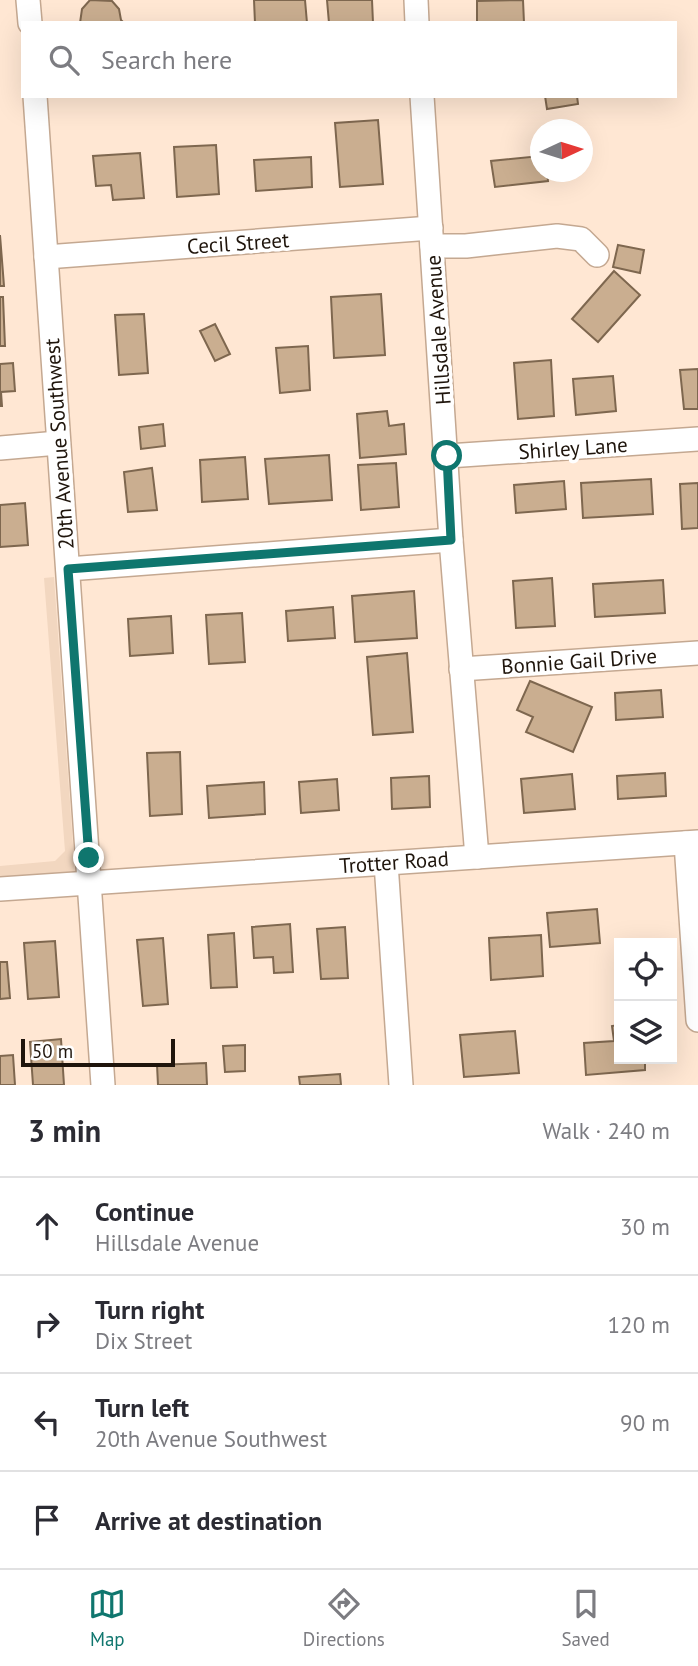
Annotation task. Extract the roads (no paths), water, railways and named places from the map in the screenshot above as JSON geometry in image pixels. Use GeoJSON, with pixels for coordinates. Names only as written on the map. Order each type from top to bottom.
{"type":"FeatureCollection","features":[{"type":"Feature","properties":{"kind":"street"},"geometry":{"type":"LineString","coordinates":[[28,0],[30,21]]}},
{"type":"Feature","properties":{"kind":"street"},"geometry":{"type":"LineString","coordinates":[[416,0],[417,21]]}},
{"type":"Feature","properties":{"kind":"street","name":"20th Avenue Southwest"},"geometry":{"type":"LineString","coordinates":[[35,98],[103,1085]]}},
{"type":"Feature","properties":{"kind":"street","name":"Hillsdale Avenue"},"geometry":{"type":"LineString","coordinates":[[422,98],[451,540],[477,857]]}},
{"type":"Feature","properties":{"kind":"street","name":"Cecil Street"},"geometry":{"type":"LineString","coordinates":[[46,257],[431,237],[466,246],[557,236],[581,239],[597,255]]}},
{"type":"Feature","properties":{"kind":"street","name":"Shirley Lane"},"geometry":{"type":"LineString","coordinates":[[447,456],[698,439]]}},
{"type":"Feature","properties":{"kind":"street"},"geometry":{"type":"LineString","coordinates":[[0,448],[58,443]]}},
{"type":"Feature","properties":{"kind":"street"},"geometry":{"type":"LineString","coordinates":[[68,569],[451,540]]}},
{"type":"Feature","properties":{"kind":"street","name":"Bonnie Gail Drive"},"geometry":{"type":"LineString","coordinates":[[461,669],[698,653]]}},
{"type":"Feature","properties":{"kind":"street"},"geometry":{"type":"LineString","coordinates":[[692,842],[698,1020]]}},
{"type":"Feature","properties":{"kind":"street","name":"Trotter Road"},"geometry":{"type":"LineString","coordinates":[[0,889],[692,842]]}},
{"type":"Feature","properties":{"kind":"street"},"geometry":{"type":"LineString","coordinates":[[386,863],[401,1085]]}}]}
